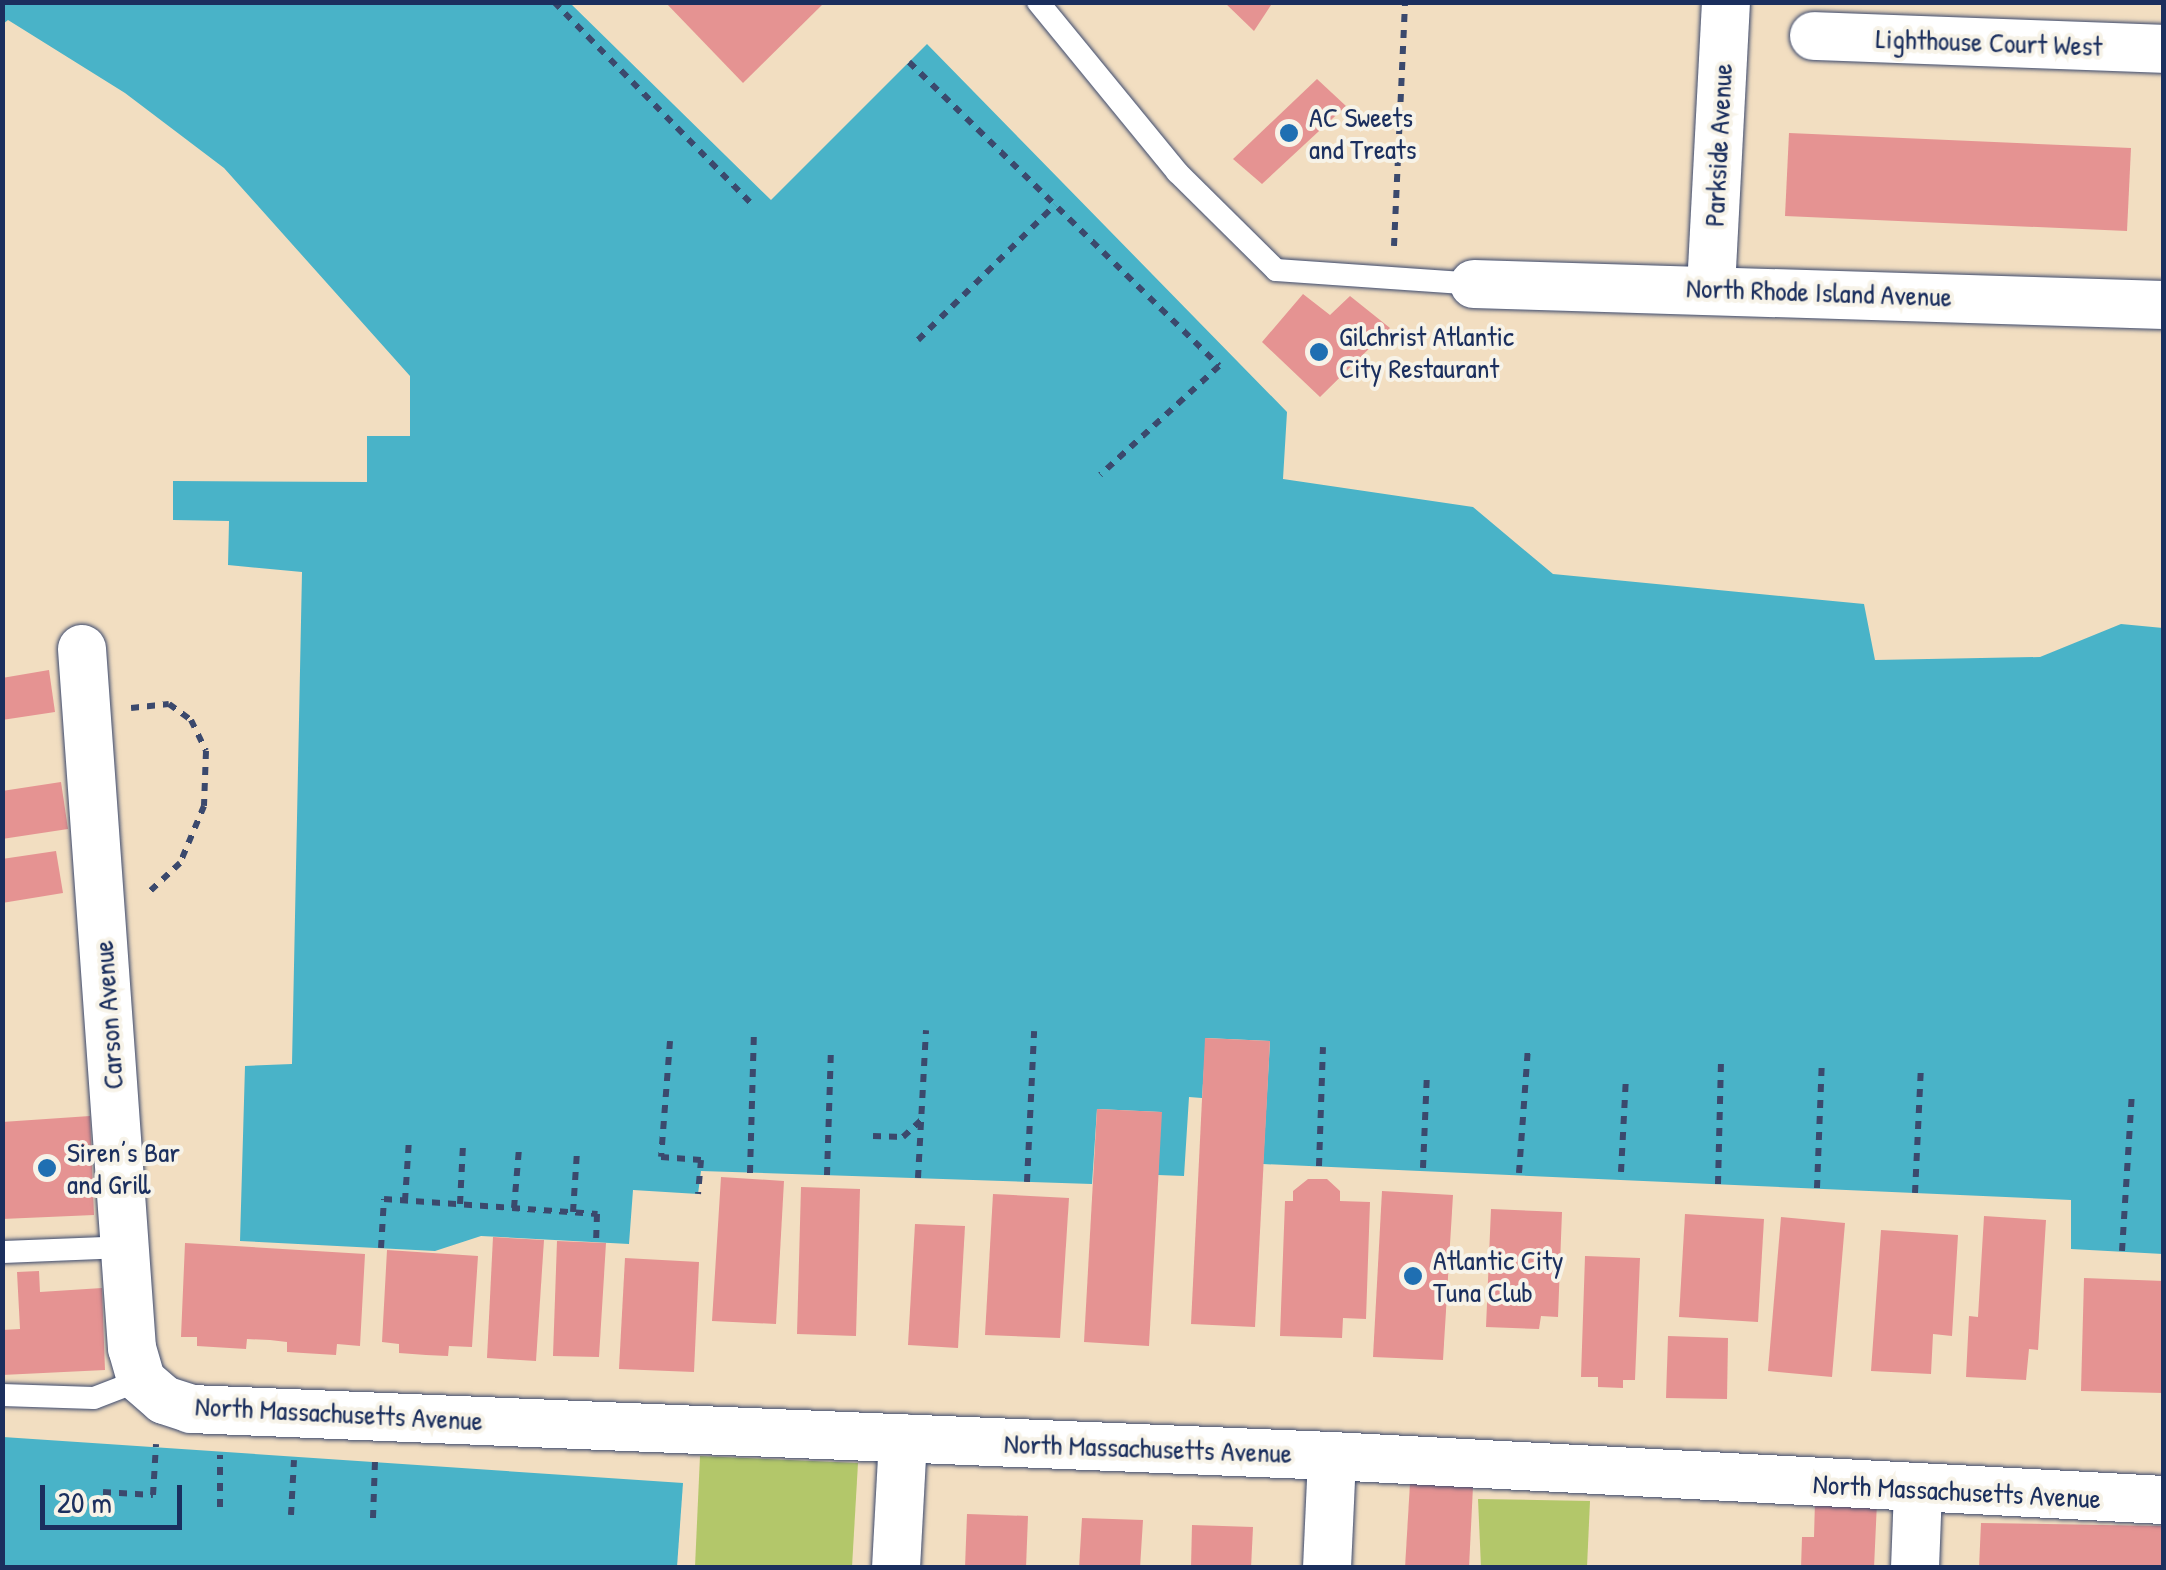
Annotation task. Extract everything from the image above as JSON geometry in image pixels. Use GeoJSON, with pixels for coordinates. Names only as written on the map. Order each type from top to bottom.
{"type":"FeatureCollection","features":[{"type":"Feature","properties":{"kind":"street","name":"Parkside Avenue"},"geometry":{"type":"LineString","coordinates":[[1711,288],[1726,2]]}},
{"type":"Feature","properties":{"kind":"street","name":"Lighthouse Court West"},"geometry":{"type":"LineString","coordinates":[[1814,36],[1973,21],[2164,49]]}},
{"type":"Feature","properties":{"kind":"street","name":"North Rhode Island Avenue"},"geometry":{"type":"LineString","coordinates":[[1474,284],[2164,304]]}},
{"type":"Feature","properties":{"kind":"street","name":"Carson Avenue"},"geometry":{"type":"LineString","coordinates":[[82,649],[125,1247],[140,1380]]}},
{"type":"Feature","properties":{"kind":"street","name":"North Massachusetts Avenue"},"geometry":{"type":"LineString","coordinates":[[140,1380],[164,1400],[191,1408],[1332,1456],[1918,1491],[2164,1500]]}},
{"type":"Feature","properties":{"kind":"street"},"geometry":{"type":"LineString","coordinates":[[896,1568],[903,1438]]}},
{"type":"Feature","properties":{"kind":"street"},"geometry":{"type":"LineString","coordinates":[[1327,1568],[1332,1456]]}},
{"type":"Feature","properties":{"kind":"street"},"geometry":{"type":"LineString","coordinates":[[1914,1568],[1918,1491]]}},
{"type":"Feature","properties":{"kind":"lane"},"geometry":{"type":"LineString","coordinates":[[1038,2],[1177,172],[1276,270],[1474,284]]}},
{"type":"Feature","properties":{"kind":"lane"},"geometry":{"type":"LineString","coordinates":[[2,1252],[125,1247]]}},
{"type":"Feature","properties":{"kind":"lane"},"geometry":{"type":"LineString","coordinates":[[2,1395],[94,1398],[140,1380]]}},
{"type":"Feature","properties":{"kind":"path"},"geometry":{"type":"LineString","coordinates":[[554,2],[750,202]]}},
{"type":"Feature","properties":{"kind":"path"},"geometry":{"type":"LineString","coordinates":[[1392,280],[1405,2]]}},
{"type":"Feature","properties":{"kind":"path"},"geometry":{"type":"LineString","coordinates":[[909,62],[1219,366],[1100,475]]}},
{"type":"Feature","properties":{"kind":"path"},"geometry":{"type":"LineString","coordinates":[[918,340],[1055,206]]}},
{"type":"Feature","properties":{"kind":"path"},"geometry":{"type":"LineString","coordinates":[[89,742],[109,717],[139,705],[169,704],[191,720],[206,751],[204,806],[180,863],[138,902]]}},
{"type":"Feature","properties":{"kind":"path"},"geometry":{"type":"LineString","coordinates":[[918,1178],[926,1030]]}},
{"type":"Feature","properties":{"kind":"path"},"geometry":{"type":"LineString","coordinates":[[1027,1182],[1034,1031]]}},
{"type":"Feature","properties":{"kind":"path"},"geometry":{"type":"LineString","coordinates":[[750,1173],[754,1034]]}},
{"type":"Feature","properties":{"kind":"path"},"geometry":{"type":"LineString","coordinates":[[670,1040],[661,1158],[701,1160],[698,1194]]}},
{"type":"Feature","properties":{"kind":"path"},"geometry":{"type":"LineString","coordinates":[[1520,1173],[1528,1047]]}},
{"type":"Feature","properties":{"kind":"path"},"geometry":{"type":"LineString","coordinates":[[1318,1166],[1323,1048]]}},
{"type":"Feature","properties":{"kind":"path"},"geometry":{"type":"LineString","coordinates":[[826,1175],[831,1051]]}},
{"type":"Feature","properties":{"kind":"path"},"geometry":{"type":"LineString","coordinates":[[1718,1184],[1721,1059]]}},
{"type":"Feature","properties":{"kind":"path"},"geometry":{"type":"LineString","coordinates":[[1816,1188],[1822,1060]]}},
{"type":"Feature","properties":{"kind":"path"},"geometry":{"type":"LineString","coordinates":[[1915,1193],[1921,1066]]}},
{"type":"Feature","properties":{"kind":"path"},"geometry":{"type":"LineString","coordinates":[[1424,1168],[1427,1072]]}},
{"type":"Feature","properties":{"kind":"path"},"geometry":{"type":"LineString","coordinates":[[1620,1172],[1626,1078]]}},
{"type":"Feature","properties":{"kind":"path"},"geometry":{"type":"LineString","coordinates":[[2122,1252],[2132,1094]]}},
{"type":"Feature","properties":{"kind":"path"},"geometry":{"type":"LineString","coordinates":[[873,1136],[903,1136],[921,1120]]}},
{"type":"Feature","properties":{"kind":"path"},"geometry":{"type":"LineString","coordinates":[[405,1200],[409,1139]]}},
{"type":"Feature","properties":{"kind":"path"},"geometry":{"type":"LineString","coordinates":[[460,1204],[462,1145]]}},
{"type":"Feature","properties":{"kind":"path"},"geometry":{"type":"LineString","coordinates":[[514,1208],[518,1148]]}},
{"type":"Feature","properties":{"kind":"path"},"geometry":{"type":"LineString","coordinates":[[573,1212],[577,1151]]}},
{"type":"Feature","properties":{"kind":"path"},"geometry":{"type":"LineString","coordinates":[[382,1248],[384,1200],[598,1214],[596,1242]]}},
{"type":"Feature","properties":{"kind":"path"},"geometry":{"type":"LineString","coordinates":[[104,1492],[154,1494],[156,1443]]}},
{"type":"Feature","properties":{"kind":"path"},"geometry":{"type":"LineString","coordinates":[[220,1448],[220,1507]]}},
{"type":"Feature","properties":{"kind":"path"},"geometry":{"type":"LineString","coordinates":[[292,1515],[294,1454]]}},
{"type":"Feature","properties":{"kind":"path"},"geometry":{"type":"LineString","coordinates":[[372,1518],[375,1460]]}},
{"type":"Feature","properties":{"kind":"green space"},"geometry":{"type":"Polygon","coordinates":[[[700,1456],[858,1463],[852,1567],[695,1567],[700,1456]]]}},
{"type":"Feature","properties":{"kind":"green space"},"geometry":{"type":"Polygon","coordinates":[[[1478,1499],[1590,1501],[1587,1567],[1481,1567],[1478,1499]]]}},
{"type":"Feature","properties":{"kind":"water"},"geometry":{"type":"Polygon","coordinates":[[[3,2],[570,3],[771,200],[927,44],[1287,412],[1283,479],[1473,507],[1553,574],[1864,604],[1875,660],[2040,657],[2121,624],[2163,628],[2163,1254],[2071,1249],[2071,1200],[1263,1164],[1270,1041],[1206,1038],[1202,1098],[1189,1097],[1184,1176],[1158,1175],[1161,1112],[1097,1109],[1092,1184],[701,1171],[698,1194],[633,1190],[629,1244],[481,1236],[435,1251],[240,1241],[245,1066],[292,1064],[302,572],[228,565],[229,521],[173,520],[173,481],[367,482],[367,436],[410,436],[410,376],[224,168],[125,93],[8,20],[3,24],[3,2]]]}},
{"type":"Feature","properties":{"kind":"water"},"geometry":{"type":"Polygon","coordinates":[[[3,1437],[683,1483],[677,1567],[3,1567],[3,1437]]]}},
{"type":"Feature","properties":{"kind":"building"},"geometry":{"type":"Polygon","coordinates":[[[665,2],[825,2],[743,83],[665,2]]]}},
{"type":"Feature","properties":{"kind":"building"},"geometry":{"type":"Polygon","coordinates":[[[1224,2],[1273,2],[1254,31],[1224,2]]]}},
{"type":"Feature","properties":{"kind":"building","name":"AC Sweets and Treats"},"geometry":{"type":"Polygon","coordinates":[[[1317,79],[1346,106],[1262,184],[1233,159],[1317,79]]]}},
{"type":"Feature","properties":{"kind":"building"},"geometry":{"type":"Polygon","coordinates":[[[1789,133],[2131,148],[2127,231],[1785,216],[1789,133]]]}},
{"type":"Feature","properties":{"kind":"building","name":"Gilchrist Atlantic City Restaurant"},"geometry":{"type":"Polygon","coordinates":[[[1303,294],[1330,315],[1350,296],[1390,328],[1320,397],[1262,342],[1303,294]]]}},
{"type":"Feature","properties":{"kind":"building"},"geometry":{"type":"Polygon","coordinates":[[[49,670],[55,712],[2,720],[2,678],[49,670]]]}},
{"type":"Feature","properties":{"kind":"building"},"geometry":{"type":"Polygon","coordinates":[[[61,782],[68,829],[2,839],[2,791],[61,782]]]}},
{"type":"Feature","properties":{"kind":"building"},"geometry":{"type":"Polygon","coordinates":[[[56,851],[63,893],[2,903],[2,859],[56,851]]]}},
{"type":"Feature","properties":{"kind":"building"},"geometry":{"type":"Polygon","coordinates":[[[1205,1038],[1270,1041],[1255,1327],[1191,1324],[1205,1038]]]}},
{"type":"Feature","properties":{"kind":"building"},"geometry":{"type":"Polygon","coordinates":[[[1097,1109],[1162,1112],[1149,1346],[1084,1342],[1097,1109]]]}},
{"type":"Feature","properties":{"kind":"building","name":"Siren’s Bar and Grill"},"geometry":{"type":"Polygon","coordinates":[[[90,1116],[94,1215],[2,1219],[2,1122],[90,1116]]]}},
{"type":"Feature","properties":{"kind":"building"},"geometry":{"type":"Polygon","coordinates":[[[721,1177],[784,1181],[776,1324],[712,1321],[721,1177]]]}},
{"type":"Feature","properties":{"kind":"building"},"geometry":{"type":"Polygon","coordinates":[[[1308,1179],[1327,1179],[1340,1191],[1340,1201],[1370,1202],[1366,1319],[1343,1318],[1342,1338],[1280,1336],[1285,1201],[1293,1201],[1293,1191],[1308,1179]]]}},
{"type":"Feature","properties":{"kind":"building"},"geometry":{"type":"Polygon","coordinates":[[[801,1187],[860,1189],[856,1336],[797,1334],[801,1187]]]}},
{"type":"Feature","properties":{"kind":"building","name":"Atlantic City Tuna Club"},"geometry":{"type":"Polygon","coordinates":[[[1382,1191],[1453,1195],[1443,1360],[1373,1357],[1382,1191]]]}},
{"type":"Feature","properties":{"kind":"building"},"geometry":{"type":"Polygon","coordinates":[[[993,1194],[1069,1198],[1060,1338],[985,1335],[993,1194]]]}},
{"type":"Feature","properties":{"kind":"building"},"geometry":{"type":"Polygon","coordinates":[[[1491,1209],[1562,1212],[1558,1317],[1541,1316],[1539,1329],[1486,1327],[1491,1209]]]}},
{"type":"Feature","properties":{"kind":"building"},"geometry":{"type":"Polygon","coordinates":[[[1685,1214],[1764,1219],[1758,1322],[1679,1317],[1685,1214]]]}},
{"type":"Feature","properties":{"kind":"building"},"geometry":{"type":"Polygon","coordinates":[[[1984,1216],[2046,1220],[2038,1350],[2029,1349],[2026,1380],[1966,1377],[1969,1316],[1978,1317],[1984,1216]]]}},
{"type":"Feature","properties":{"kind":"building"},"geometry":{"type":"Polygon","coordinates":[[[1781,1217],[1845,1223],[1832,1377],[1768,1371],[1781,1217]]]}},
{"type":"Feature","properties":{"kind":"building"},"geometry":{"type":"Polygon","coordinates":[[[915,1224],[965,1226],[958,1348],[908,1345],[915,1224]]]}},
{"type":"Feature","properties":{"kind":"building"},"geometry":{"type":"Polygon","coordinates":[[[1881,1230],[1958,1235],[1952,1336],[1933,1334],[1931,1374],[1871,1371],[1881,1230]]]}},
{"type":"Feature","properties":{"kind":"building"},"geometry":{"type":"Polygon","coordinates":[[[493,1237],[544,1240],[536,1361],[487,1358],[493,1237]]]}},
{"type":"Feature","properties":{"kind":"building"},"geometry":{"type":"Polygon","coordinates":[[[557,1241],[606,1243],[599,1357],[553,1356],[557,1241]]]}},
{"type":"Feature","properties":{"kind":"building"},"geometry":{"type":"Polygon","coordinates":[[[185,1243],[365,1254],[360,1346],[337,1344],[336,1355],[287,1352],[287,1342],[270,1340],[247,1339],[246,1349],[197,1346],[197,1337],[181,1337],[185,1243]]]}},
{"type":"Feature","properties":{"kind":"building"},"geometry":{"type":"Polygon","coordinates":[[[387,1250],[478,1256],[472,1347],[449,1346],[448,1356],[426,1355],[399,1353],[399,1344],[382,1342],[387,1250]]]}},
{"type":"Feature","properties":{"kind":"building"},"geometry":{"type":"Polygon","coordinates":[[[1585,1256],[1640,1258],[1635,1380],[1623,1380],[1623,1388],[1598,1387],[1598,1377],[1581,1377],[1585,1256]]]}},
{"type":"Feature","properties":{"kind":"building"},"geometry":{"type":"Polygon","coordinates":[[[625,1258],[699,1262],[694,1372],[619,1369],[625,1258]]]}},
{"type":"Feature","properties":{"kind":"building"},"geometry":{"type":"Polygon","coordinates":[[[39,1271],[40,1292],[102,1288],[105,1370],[2,1375],[2,1330],[20,1329],[17,1272],[39,1271]]]}},
{"type":"Feature","properties":{"kind":"building"},"geometry":{"type":"Polygon","coordinates":[[[2084,1278],[2164,1281],[2164,1393],[2081,1391],[2084,1278]]]}},
{"type":"Feature","properties":{"kind":"building"},"geometry":{"type":"Polygon","coordinates":[[[1668,1336],[1728,1338],[1727,1399],[1666,1398],[1668,1336]]]}},
{"type":"Feature","properties":{"kind":"building"},"geometry":{"type":"Polygon","coordinates":[[[1410,1483],[1473,1486],[1469,1568],[1405,1568],[1410,1483]]]}},
{"type":"Feature","properties":{"kind":"building"},"geometry":{"type":"Polygon","coordinates":[[[1815,1500],[1877,1502],[1874,1568],[1801,1568],[1802,1537],[1814,1537],[1815,1500]]]}},
{"type":"Feature","properties":{"kind":"building"},"geometry":{"type":"Polygon","coordinates":[[[967,1514],[1028,1516],[1026,1568],[965,1568],[967,1514]]]}},
{"type":"Feature","properties":{"kind":"building"},"geometry":{"type":"Polygon","coordinates":[[[1082,1518],[1143,1520],[1140,1568],[1079,1568],[1082,1518]]]}},
{"type":"Feature","properties":{"kind":"building"},"geometry":{"type":"Polygon","coordinates":[[[1981,1523],[2164,1526],[2164,1568],[1979,1568],[1981,1523]]]}},
{"type":"Feature","properties":{"kind":"building"},"geometry":{"type":"Polygon","coordinates":[[[1192,1525],[1253,1527],[1251,1568],[1191,1568],[1192,1525]]]}},
{"type":"Feature","properties":{"kind":"place","name":"AC Sweets and Treats"},"geometry":{"type":"Point","coordinates":[1289,133]}},
{"type":"Feature","properties":{"kind":"place","name":"Gilchrist Atlantic City Restaurant"},"geometry":{"type":"Point","coordinates":[1319,352]}},
{"type":"Feature","properties":{"kind":"place","name":"Siren’s Bar and Grill"},"geometry":{"type":"Point","coordinates":[47,1168]}},
{"type":"Feature","properties":{"kind":"place","name":"Atlantic City Tuna Club"},"geometry":{"type":"Point","coordinates":[1413,1276]}}]}
